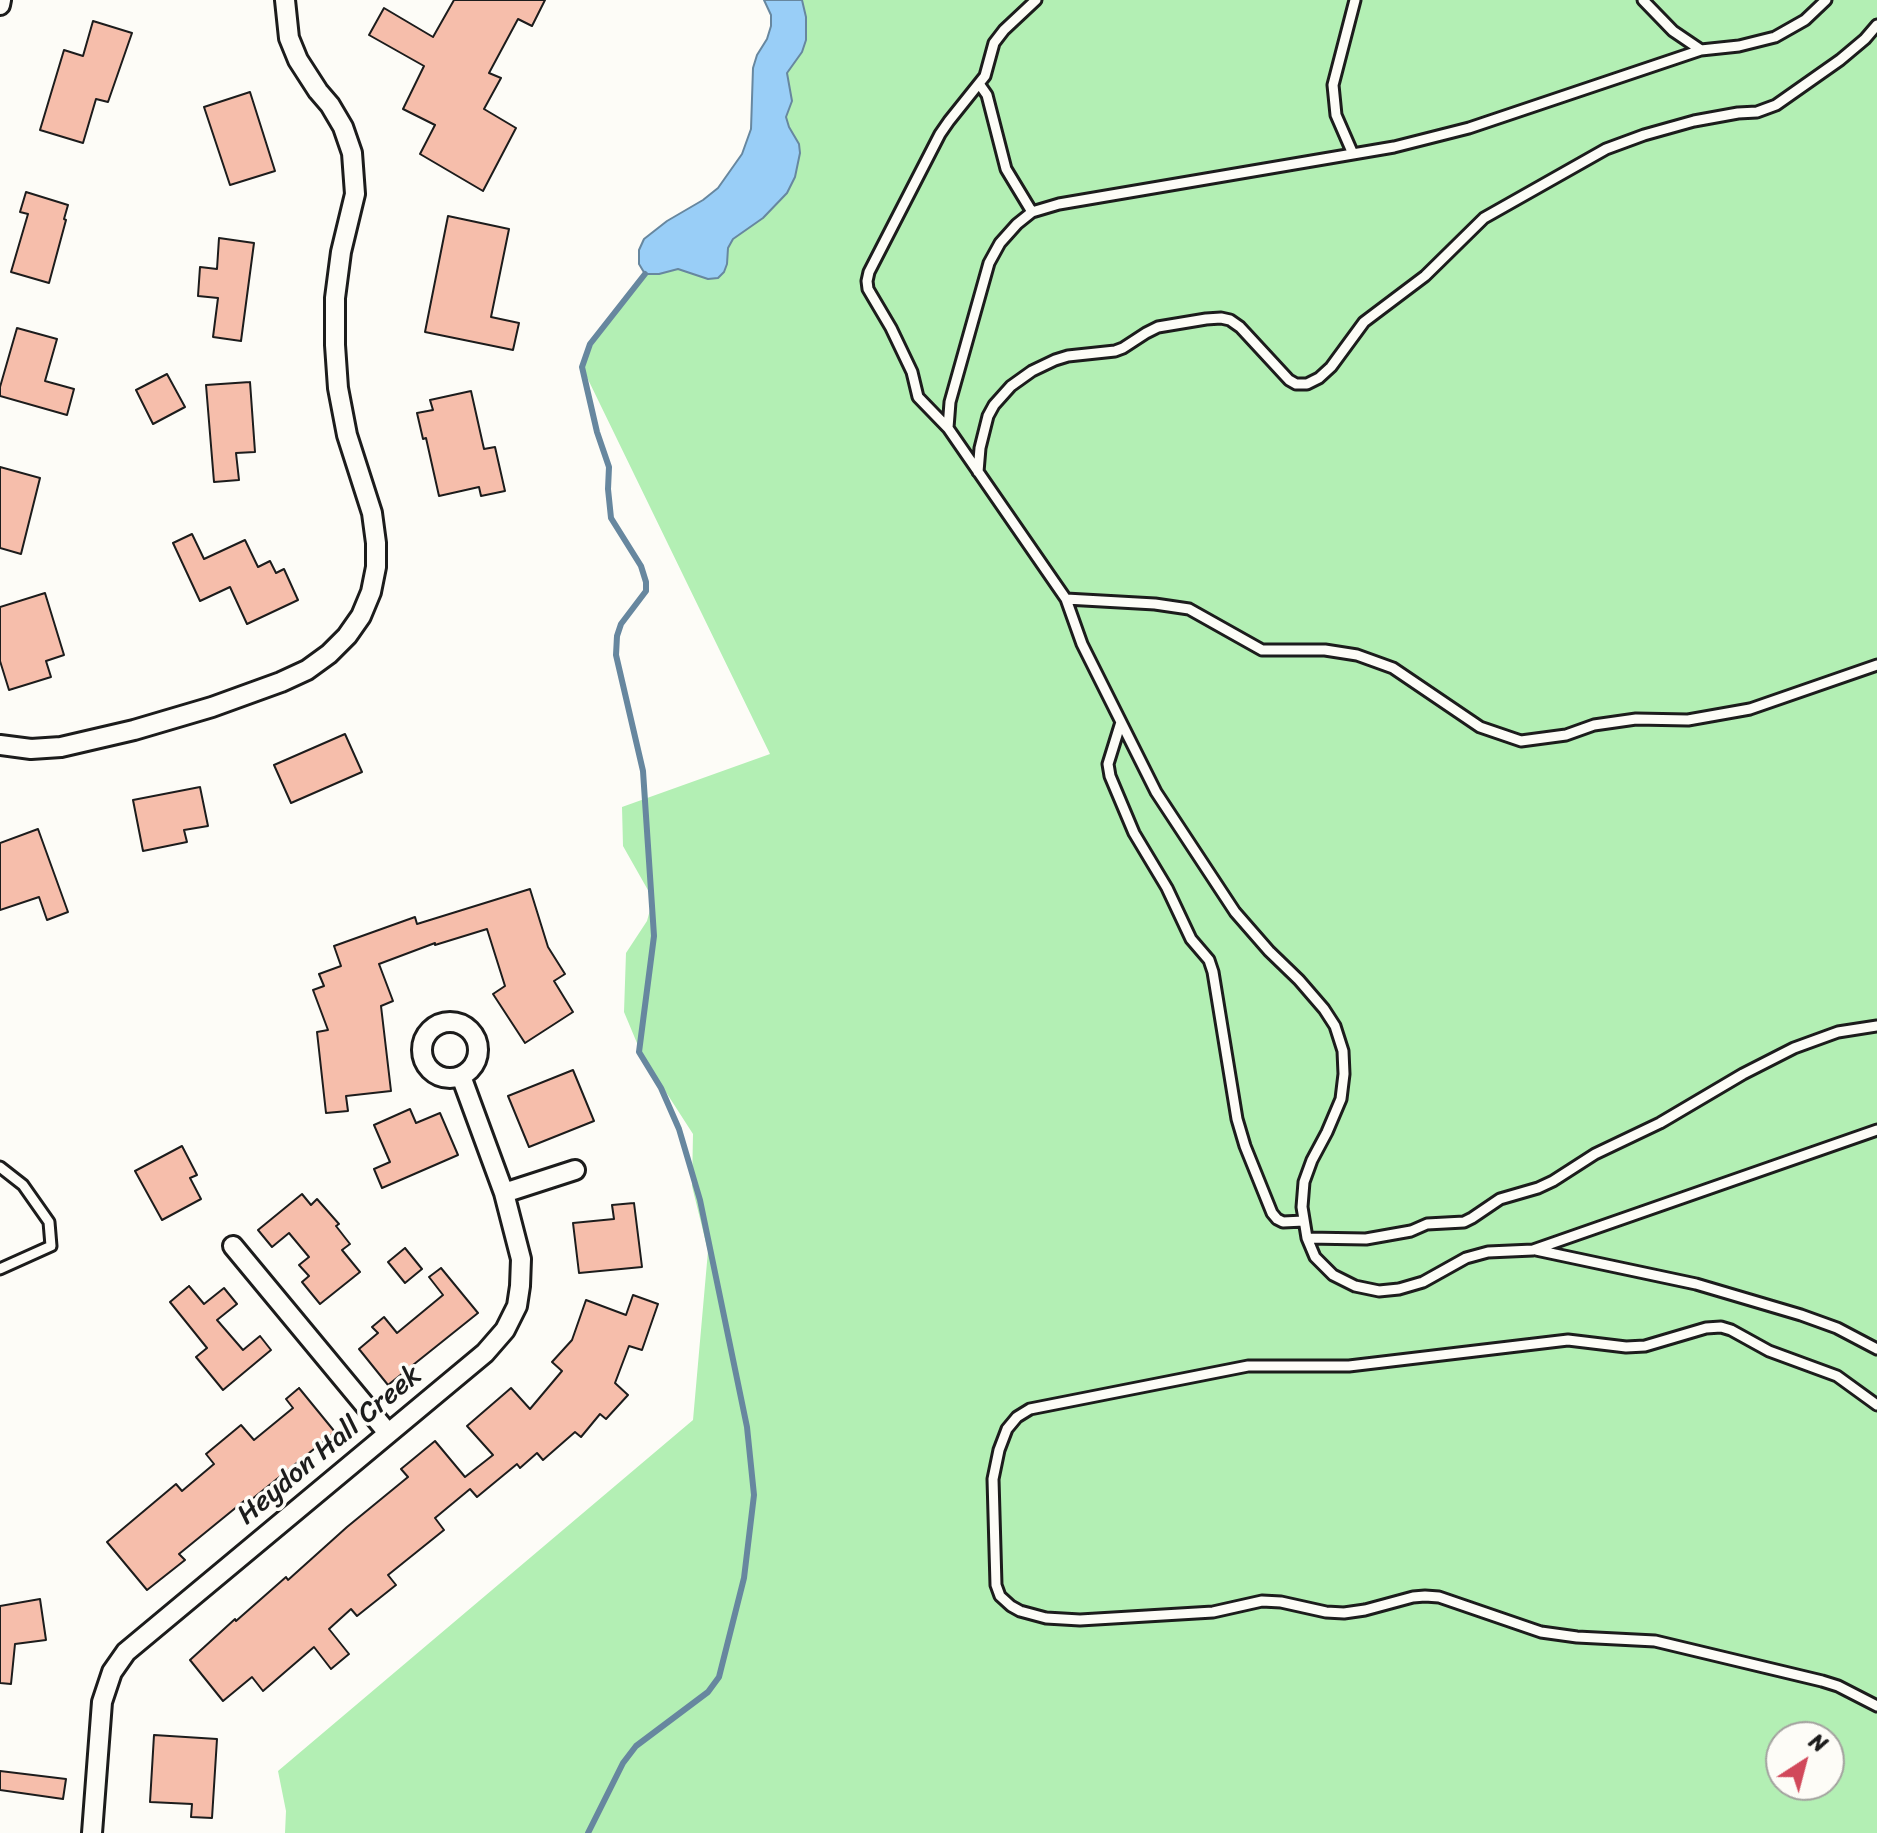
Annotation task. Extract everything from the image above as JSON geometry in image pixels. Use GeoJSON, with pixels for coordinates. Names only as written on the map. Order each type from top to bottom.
{"type":"FeatureCollection","features":[{"type":"Feature","properties":{"kind":"street"},"geometry":{"type":"LineString","coordinates":[[0,745],[31,749],[61,747],[212,707],[281,682],[307,670],[329,654],[361,616],[371,592],[376,567],[372,513],[347,435],[338,388],[335,345],[335,298],[341,252],[355,194],[352,153],[343,127],[298,60],[289,38],[285,0]]}},
{"type":"Feature","properties":{"kind":"street","name":"Heydon Hall Creek"},"geometry":{"type":"LineString","coordinates":[[92,1833],[102,1702],[112,1672],[126,1652],[485,1353],[505,1330],[517,1306],[521,1259],[504,1193],[461,1076]]}},
{"type":"Feature","properties":{"kind":"street"},"geometry":{"type":"LineString","coordinates":[[504,1193],[575,1170]]}},
{"type":"Feature","properties":{"kind":"street"},"geometry":{"type":"LineString","coordinates":[[233,1246],[388,1433]]}},
{"type":"Feature","properties":{"kind":"lane"},"geometry":{"type":"LineString","coordinates":[[1036,0],[994,43],[980,85],[940,134],[873,264],[867,281],[868,289],[912,372],[918,397],[948,428],[1066,599],[1082,644],[1156,792],[1235,912],[1324,1009],[1335,1026],[1343,1051],[1341,1099],[1304,1182],[1304,1221],[1315,1257],[1333,1275],[1355,1286],[1379,1291],[1423,1282],[1466,1258],[1488,1252],[1533,1250],[1696,1284],[1801,1315],[1837,1328],[1877,1349]]}},
{"type":"Feature","properties":{"kind":"lane"},"geometry":{"type":"LineString","coordinates":[[1353,154],[1336,115],[1333,85],[1355,0]]}},
{"type":"Feature","properties":{"kind":"lane"},"geometry":{"type":"LineString","coordinates":[[1643,0],[1673,31],[1701,50]]}},
{"type":"Feature","properties":{"kind":"lane"},"geometry":{"type":"LineString","coordinates":[[948,428],[950,402],[989,263],[1000,243],[1032,212],[1059,204],[1394,147],[1469,128],[1701,50],[1739,46],[1775,37],[1805,20],[1826,0]]}},
{"type":"Feature","properties":{"kind":"lane"},"geometry":{"type":"LineString","coordinates":[[978,472],[988,416],[1011,386],[1055,360],[1115,351],[1158,327],[1206,319],[1230,320],[1289,380],[1307,384],[1331,367],[1364,322],[1425,276],[1484,218],[1606,149],[1694,121],[1757,112],[1776,105],[1840,60],[1877,25]]}},
{"type":"Feature","properties":{"kind":"lane"},"geometry":{"type":"LineString","coordinates":[[980,85],[987,95],[1006,169],[1032,212]]}},
{"type":"Feature","properties":{"kind":"lane"},"geometry":{"type":"LineString","coordinates":[[1066,599],[1189,609],[1262,650],[1325,650],[1357,655],[1393,668],[1480,727],[1521,741],[1566,735],[1594,725],[1636,719],[1688,720],[1750,709],[1877,665]]}},
{"type":"Feature","properties":{"kind":"lane"},"geometry":{"type":"LineString","coordinates":[[1121,722],[1108,764],[1110,776],[1134,833],[1167,888],[1191,939],[1209,960],[1237,1119],[1245,1146],[1272,1213],[1283,1222],[1304,1221]]}},
{"type":"Feature","properties":{"kind":"lane"},"geometry":{"type":"LineString","coordinates":[[1307,1238],[1366,1239],[1411,1231],[1427,1224],[1464,1222],[1500,1199],[1553,1181],[1595,1154],[1660,1123],[1794,1048],[1838,1032],[1877,1026]]}},
{"type":"Feature","properties":{"kind":"lane"},"geometry":{"type":"LineString","coordinates":[[1533,1250],[1877,1130]]}},
{"type":"Feature","properties":{"kind":"lane"},"geometry":{"type":"LineString","coordinates":[[0,1167],[23,1185],[49,1222],[51,1246],[0,1269]]}},
{"type":"Feature","properties":{"kind":"lane"},"geometry":{"type":"LineString","coordinates":[[1877,1405],[1837,1376],[1769,1351],[1721,1327],[1706,1328],[1645,1346],[1626,1347],[1568,1340],[1349,1366],[1248,1366],[1030,1409],[1017,1417],[1007,1429],[993,1479],[996,1585],[1000,1596],[1020,1611],[1046,1618],[1080,1620],[1213,1612],[1262,1601],[1344,1613],[1413,1597],[1439,1597],[1541,1632],[1655,1641],[1792,1673],[1838,1686],[1877,1706]]}},
{"type":"Feature","properties":{"kind":"green space"},"geometry":{"type":"Polygon","coordinates":[[[783,0],[1877,0],[1877,1833],[285,1833],[286,1811],[278,1771],[693,1420],[708,1251],[692,1186],[693,1134],[642,1055],[624,1012],[626,953],[647,921],[653,899],[623,846],[622,807],[770,754],[582,367],[595,339],[645,274],[651,244],[749,182],[783,0]]]}},
{"type":"Feature","properties":{"kind":"water"},"geometry":{"type":"Polygon","coordinates":[[[764,0],[802,0],[806,17],[806,40],[802,52],[787,73],[792,101],[786,117],[800,153],[795,177],[787,193],[763,218],[733,239],[728,248],[724,272],[718,278],[708,279],[678,269],[645,274],[639,264],[639,250],[644,239],[718,188],[742,154],[751,129],[753,68],[771,26],[771,15],[764,0]]]}},
{"type":"Feature","properties":{"kind":"building"},"geometry":{"type":"Polygon","coordinates":[[[454,0],[545,0],[532,26],[518,19],[489,73],[501,78],[484,109],[516,128],[483,191],[420,154],[435,125],[403,109],[424,66],[369,35],[384,8],[433,37],[454,0]]]}},
{"type":"Feature","properties":{"kind":"building"},"geometry":{"type":"Polygon","coordinates":[[[93,21],[132,33],[108,102],[96,99],[83,143],[40,130],[64,50],[83,56],[93,21]]]}},
{"type":"Feature","properties":{"kind":"building"},"geometry":{"type":"Polygon","coordinates":[[[250,92],[275,171],[230,185],[204,107],[250,92]]]}},
{"type":"Feature","properties":{"kind":"building"},"geometry":{"type":"Polygon","coordinates":[[[26,192],[68,205],[49,283],[11,272],[28,214],[20,212],[26,192]]]}},
{"type":"Feature","properties":{"kind":"building"},"geometry":{"type":"Polygon","coordinates":[[[448,216],[509,229],[491,317],[519,323],[513,350],[425,332],[448,216]]]}},
{"type":"Feature","properties":{"kind":"building"},"geometry":{"type":"Polygon","coordinates":[[[219,238],[254,243],[241,341],[213,337],[218,298],[198,296],[200,267],[217,269],[219,238]]]}},
{"type":"Feature","properties":{"kind":"building"},"geometry":{"type":"Polygon","coordinates":[[[17,328],[57,339],[45,381],[74,389],[67,415],[0,396],[17,328]]]}},
{"type":"Feature","properties":{"kind":"building"},"geometry":{"type":"Polygon","coordinates":[[[167,374],[185,407],[153,424],[136,390],[167,374]]]}},
{"type":"Feature","properties":{"kind":"building"},"geometry":{"type":"Polygon","coordinates":[[[250,382],[255,452],[236,453],[239,480],[214,482],[206,385],[250,382]]]}},
{"type":"Feature","properties":{"kind":"building"},"geometry":{"type":"Polygon","coordinates":[[[471,391],[484,449],[495,447],[505,491],[481,496],[479,487],[439,496],[417,413],[433,410],[430,400],[471,391]]]}},
{"type":"Feature","properties":{"kind":"building"},"geometry":{"type":"Polygon","coordinates":[[[0,467],[40,478],[21,554],[0,548],[0,467]]]}},
{"type":"Feature","properties":{"kind":"building"},"geometry":{"type":"Polygon","coordinates":[[[192,534],[204,559],[245,540],[258,567],[270,561],[276,573],[284,569],[298,600],[247,624],[230,587],[200,601],[173,543],[192,534]]]}},
{"type":"Feature","properties":{"kind":"building"},"geometry":{"type":"Polygon","coordinates":[[[45,593],[64,655],[46,661],[51,677],[9,690],[0,661],[0,607],[45,593]]]}},
{"type":"Feature","properties":{"kind":"building"},"geometry":{"type":"Polygon","coordinates":[[[345,734],[362,772],[291,803],[274,765],[345,734]]]}},
{"type":"Feature","properties":{"kind":"building"},"geometry":{"type":"Polygon","coordinates":[[[200,787],[208,826],[184,830],[187,842],[143,851],[133,800],[200,787]]]}},
{"type":"Feature","properties":{"kind":"building"},"geometry":{"type":"Polygon","coordinates":[[[38,829],[68,912],[47,920],[39,897],[0,910],[0,843],[38,829]]]}},
{"type":"Feature","properties":{"kind":"building"},"geometry":{"type":"Polygon","coordinates":[[[530,889],[548,947],[565,974],[554,981],[573,1012],[525,1043],[493,994],[505,986],[487,929],[435,943],[379,964],[393,1001],[381,1006],[391,1091],[346,1096],[348,1111],[326,1113],[317,1032],[328,1030],[313,990],[324,986],[319,974],[341,966],[334,946],[415,917],[417,924],[530,889]]]}},
{"type":"Feature","properties":{"kind":"building"},"geometry":{"type":"Polygon","coordinates":[[[573,1070],[594,1121],[529,1147],[508,1096],[573,1070]]]}},
{"type":"Feature","properties":{"kind":"building"},"geometry":{"type":"Polygon","coordinates":[[[410,1109],[416,1123],[440,1113],[458,1155],[382,1188],[374,1169],[390,1162],[374,1125],[410,1109]]]}},
{"type":"Feature","properties":{"kind":"building"},"geometry":{"type":"Polygon","coordinates":[[[182,1146],[197,1175],[190,1178],[201,1199],[162,1220],[135,1171],[182,1146]]]}},
{"type":"Feature","properties":{"kind":"building"},"geometry":{"type":"Polygon","coordinates":[[[302,1194],[311,1205],[317,1199],[339,1224],[336,1226],[350,1244],[342,1250],[360,1272],[320,1304],[302,1282],[309,1276],[299,1265],[309,1257],[289,1233],[272,1247],[258,1230],[302,1194]]]}},
{"type":"Feature","properties":{"kind":"building"},"geometry":{"type":"Polygon","coordinates":[[[634,1203],[642,1267],[579,1273],[573,1223],[614,1219],[612,1205],[634,1203]]]}},
{"type":"Feature","properties":{"kind":"building"},"geometry":{"type":"Polygon","coordinates":[[[405,1248],[422,1269],[405,1283],[388,1262],[405,1248]]]}},
{"type":"Feature","properties":{"kind":"building"},"geometry":{"type":"Polygon","coordinates":[[[441,1268],[478,1313],[388,1385],[359,1349],[378,1333],[372,1327],[384,1317],[397,1333],[443,1295],[429,1277],[441,1268]]]}},
{"type":"Feature","properties":{"kind":"building"},"geometry":{"type":"Polygon","coordinates":[[[189,1286],[204,1304],[224,1288],[237,1304],[217,1320],[243,1350],[260,1336],[271,1350],[223,1390],[196,1357],[207,1348],[170,1302],[189,1286]]]}},
{"type":"Feature","properties":{"kind":"building"},"geometry":{"type":"Polygon","coordinates":[[[633,1295],[658,1304],[642,1350],[629,1346],[615,1383],[628,1395],[606,1419],[600,1414],[581,1437],[575,1432],[543,1460],[537,1453],[520,1468],[517,1464],[477,1497],[470,1489],[435,1518],[444,1530],[388,1575],[396,1585],[357,1616],[351,1609],[329,1629],[349,1654],[331,1669],[314,1647],[263,1691],[252,1677],[223,1701],[190,1660],[235,1619],[286,1577],[288,1580],[408,1477],[401,1469],[435,1441],[465,1477],[493,1455],[467,1426],[511,1388],[530,1409],[562,1371],[552,1362],[572,1340],[586,1300],[626,1315],[633,1295]]]}},
{"type":"Feature","properties":{"kind":"building"},"geometry":{"type":"Polygon","coordinates":[[[299,1388],[335,1432],[179,1554],[185,1560],[147,1590],[107,1542],[176,1484],[182,1491],[214,1464],[206,1454],[241,1425],[254,1440],[293,1408],[286,1399],[299,1388]]]}},
{"type":"Feature","properties":{"kind":"building"},"geometry":{"type":"Polygon","coordinates":[[[40,1599],[46,1640],[15,1644],[11,1684],[0,1683],[0,1606],[40,1599]]]}},
{"type":"Feature","properties":{"kind":"building"},"geometry":{"type":"Polygon","coordinates":[[[154,1735],[217,1739],[212,1818],[191,1817],[192,1804],[150,1802],[154,1735]]]}},
{"type":"Feature","properties":{"kind":"building"},"geometry":{"type":"Polygon","coordinates":[[[0,1771],[66,1779],[63,1799],[0,1790],[0,1771]]]}},
{"type":"Feature","properties":{"kind":"waterway"},"geometry":{"type":"LineString","coordinates":[[588,1833],[623,1763],[636,1746],[708,1692],[719,1677],[744,1578],[754,1495],[747,1427],[700,1200],[679,1129],[661,1088],[639,1052],[654,936],[643,771],[616,655],[621,624],[646,591],[646,582],[641,566],[611,518],[609,467],[597,432],[582,367],[590,344],[645,274]]}}]}
